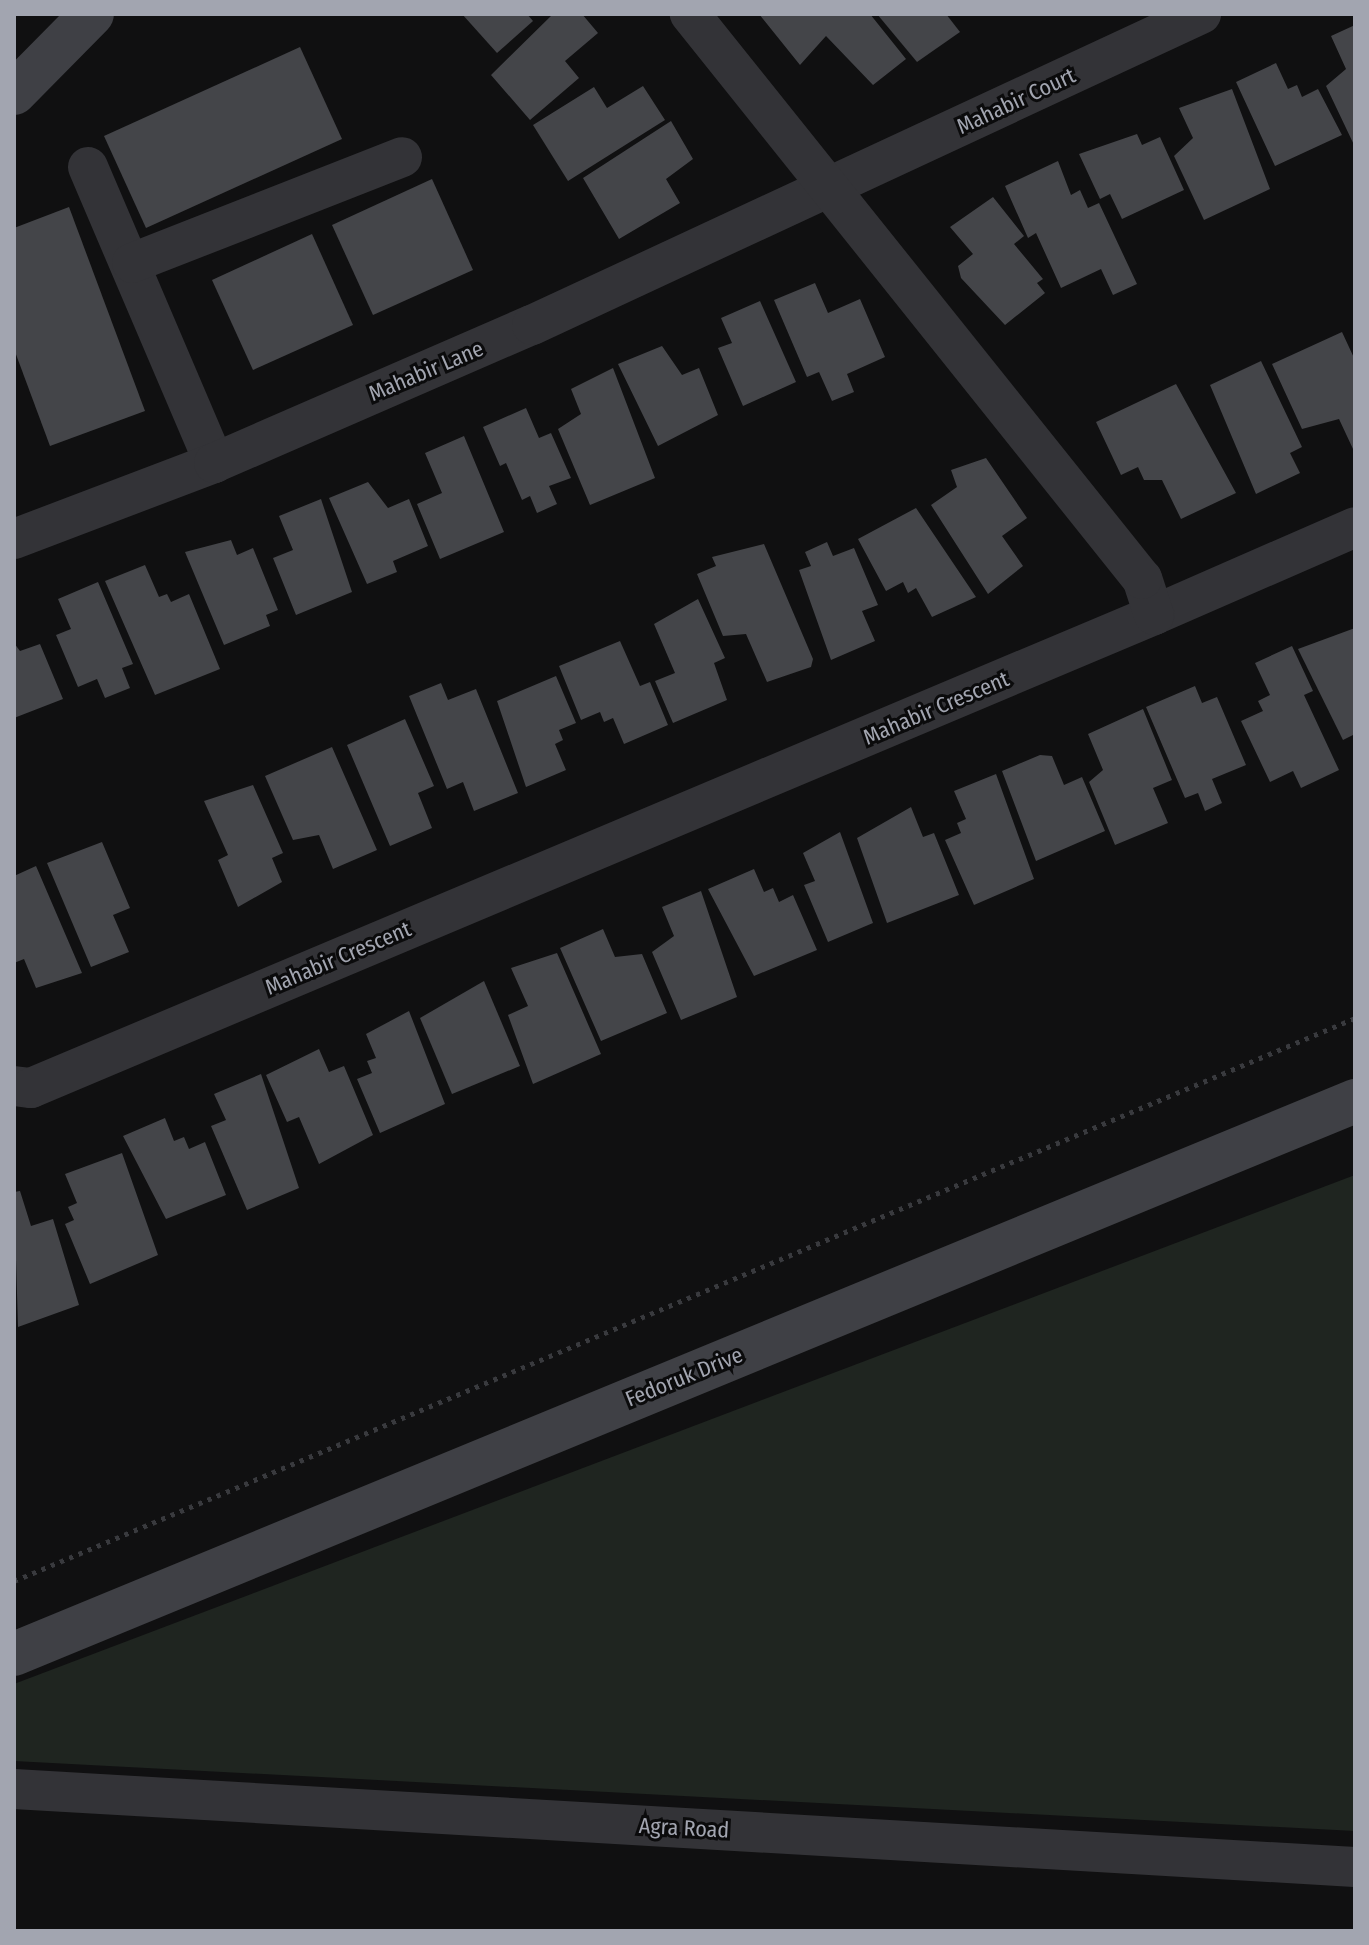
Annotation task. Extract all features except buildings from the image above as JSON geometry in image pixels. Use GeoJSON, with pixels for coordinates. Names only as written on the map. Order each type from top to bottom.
{"type":"FeatureCollection","features":[{"type":"Feature","properties":{"kind":"main road"},"geometry":{"type":"LineString","coordinates":[[14,93],[92,14]]}},
{"type":"Feature","properties":{"kind":"main road","name":"Fedoruk Drive"},"geometry":{"type":"LineString","coordinates":[[14,1654],[1355,1101]]}},
{"type":"Feature","properties":{"kind":"street"},"geometry":{"type":"LineString","coordinates":[[690,14],[1142,579],[1154,615],[1355,527]]}},
{"type":"Feature","properties":{"kind":"street","name":"Mahabir Court"},"geometry":{"type":"LineString","coordinates":[[832,189],[1201,14]]}},
{"type":"Feature","properties":{"kind":"street"},"geometry":{"type":"LineString","coordinates":[[132,263],[402,157]]}},
{"type":"Feature","properties":{"kind":"street"},"geometry":{"type":"LineString","coordinates":[[88,167],[132,263],[214,463]]}},
{"type":"Feature","properties":{"kind":"street","name":"Mahabir Lane"},"geometry":{"type":"LineString","coordinates":[[14,539],[214,463],[832,189]]}},
{"type":"Feature","properties":{"kind":"street","name":"Mahabir Crescent"},"geometry":{"type":"LineString","coordinates":[[14,1086],[31,1088],[1154,615]]}},
{"type":"Feature","properties":{"kind":"street","name":"Agra Road"},"geometry":{"type":"LineString","coordinates":[[14,1789],[1355,1867]]}},
{"type":"Feature","properties":{"kind":"path"},"geometry":{"type":"LineString","coordinates":[[14,1581],[1355,1018]]}},
{"type":"Feature","properties":{"kind":"shaded area"},"geometry":{"type":"Polygon","coordinates":[[[1355,1175],[1355,1831],[14,1761],[14,1684],[1355,1175]]]}}]}
